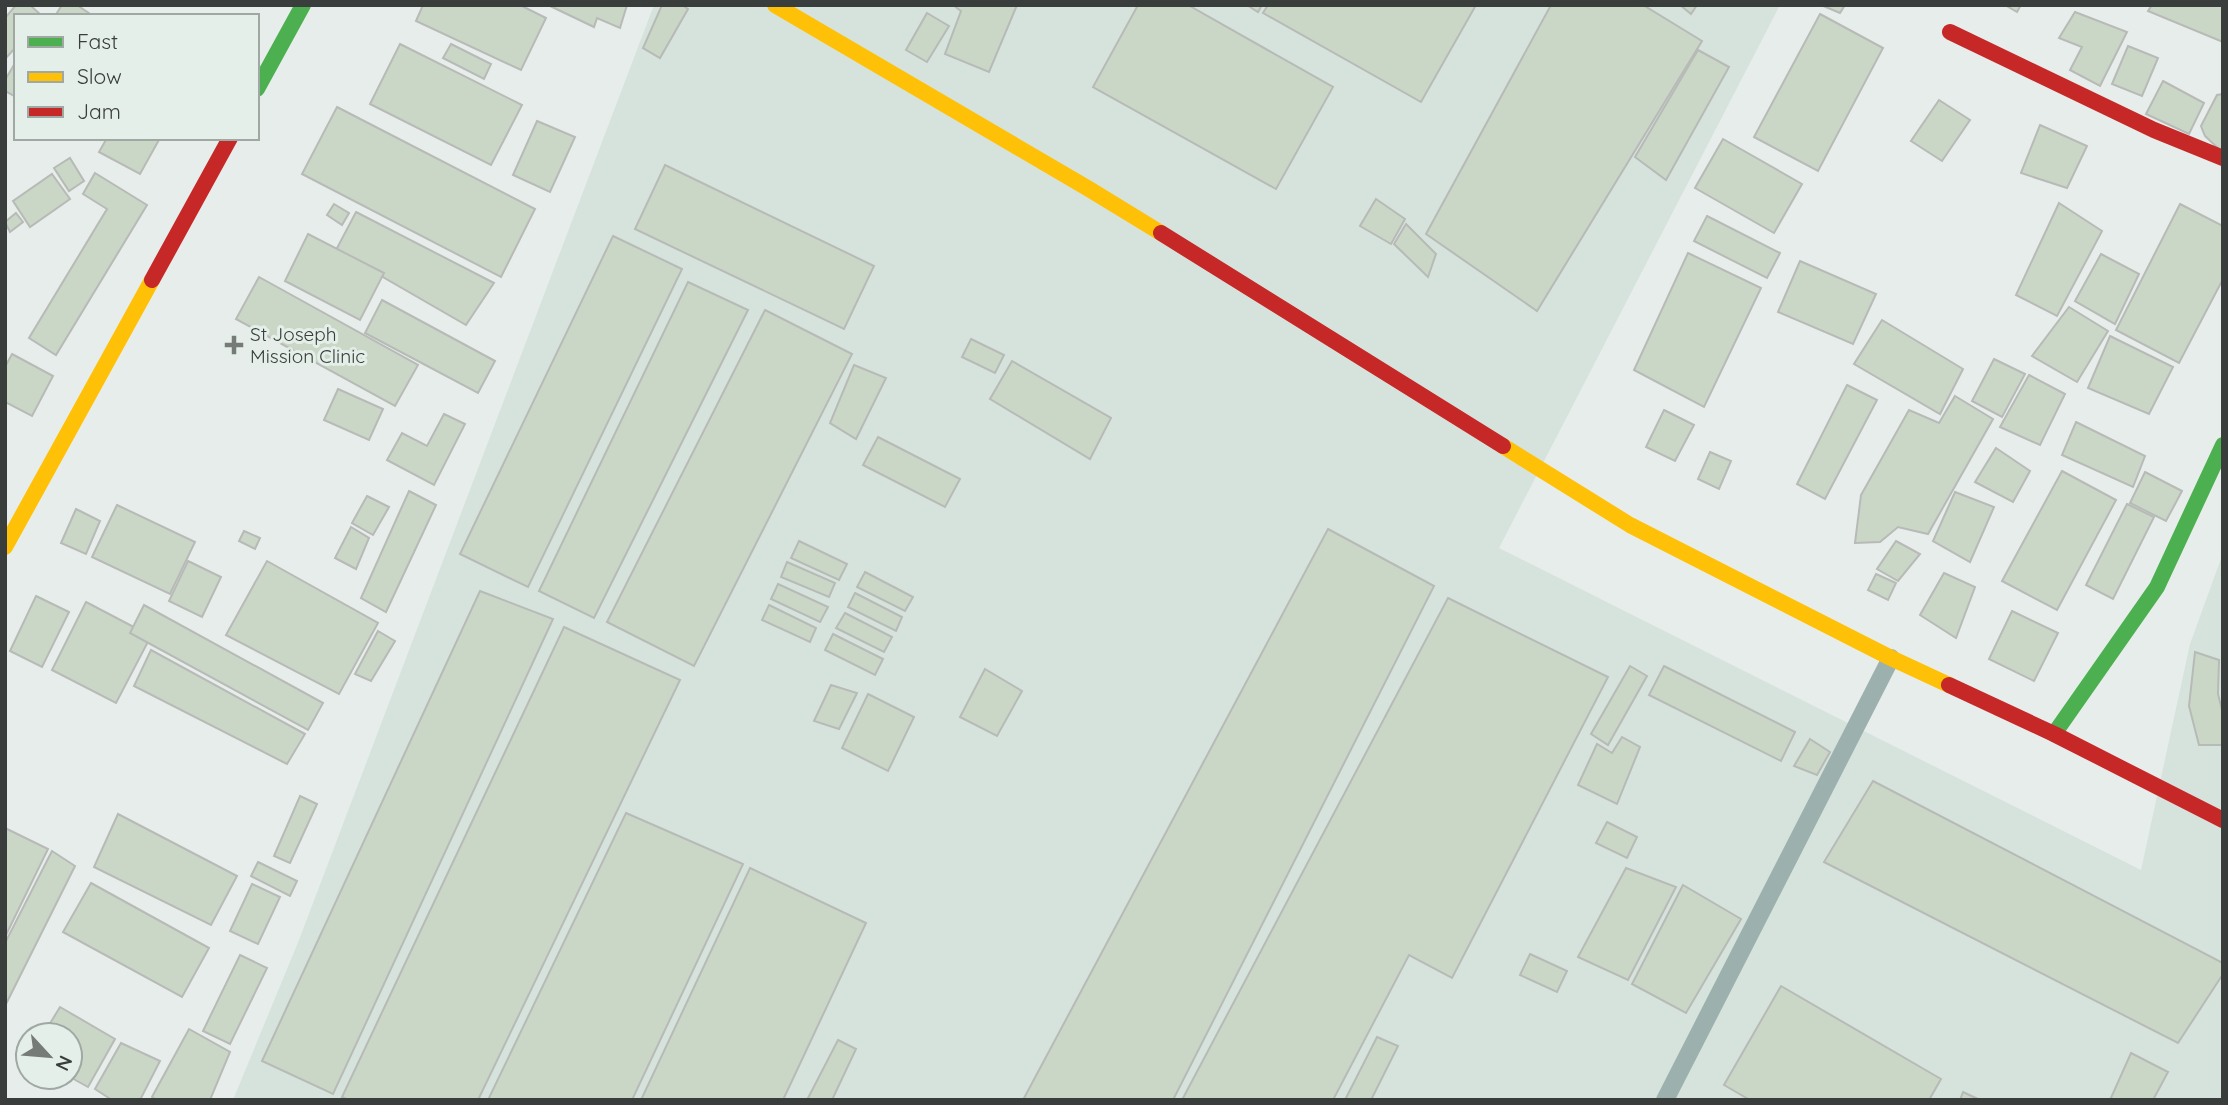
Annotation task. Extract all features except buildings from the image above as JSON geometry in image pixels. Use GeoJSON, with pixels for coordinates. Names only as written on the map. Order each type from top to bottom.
{"type":"FeatureCollection","features":[{"type":"Feature","properties":{"kind":"main road"},"geometry":{"type":"LineString","coordinates":[[259,85],[303,5]]}},
{"type":"Feature","properties":{"kind":"main road"},"geometry":{"type":"LineString","coordinates":[[775,5],[1089,189],[1630,525],[1891,658],[2054,734],[2223,820]]}},
{"type":"Feature","properties":{"kind":"main road"},"geometry":{"type":"LineString","coordinates":[[1950,32],[2154,130],[2223,158]]}},
{"type":"Feature","properties":{"kind":"main road"},"geometry":{"type":"LineString","coordinates":[[5,547],[229,140]]}},
{"type":"Feature","properties":{"kind":"main road"},"geometry":{"type":"LineString","coordinates":[[2054,734],[2157,587],[2223,445]]}},
{"type":"Feature","properties":{"kind":"lane"},"geometry":{"type":"LineString","coordinates":[[1665,1100],[1891,658]]}},
{"type":"Feature","properties":{"kind":"shaded area"},"geometry":{"type":"Polygon","coordinates":[[[654,5],[1780,5],[1499,548],[2141,870],[2190,644],[2223,553],[2223,1100],[233,1100],[299,940],[654,5]]]}},
{"type":"Feature","properties":{"kind":"traffic: fast"},"geometry":{"type":"LineString","coordinates":[[259,85],[303,5]]}},
{"type":"Feature","properties":{"kind":"traffic: fast"},"geometry":{"type":"LineString","coordinates":[[2054,734],[2157,587],[2223,445]]}},
{"type":"Feature","properties":{"kind":"traffic: slow"},"geometry":{"type":"LineString","coordinates":[[775,5],[1161,233]]}},
{"type":"Feature","properties":{"kind":"traffic: slow"},"geometry":{"type":"LineString","coordinates":[[5,547],[152,280]]}},
{"type":"Feature","properties":{"kind":"traffic: slow"},"geometry":{"type":"LineString","coordinates":[[1503,446],[1630,525],[1949,685]]}},
{"type":"Feature","properties":{"kind":"traffic: jam"},"geometry":{"type":"LineString","coordinates":[[1950,32],[2154,130],[2223,158]]}},
{"type":"Feature","properties":{"kind":"traffic: jam"},"geometry":{"type":"LineString","coordinates":[[152,280],[229,140]]}},
{"type":"Feature","properties":{"kind":"traffic: jam"},"geometry":{"type":"LineString","coordinates":[[1161,233],[1503,446]]}},
{"type":"Feature","properties":{"kind":"traffic: jam"},"geometry":{"type":"LineString","coordinates":[[1949,685],[2054,734],[2223,820]]}},
{"type":"Feature","properties":{"kind":"place","name":"St Joseph Mission Clinic"},"geometry":{"type":"Point","coordinates":[234,345]}}]}
